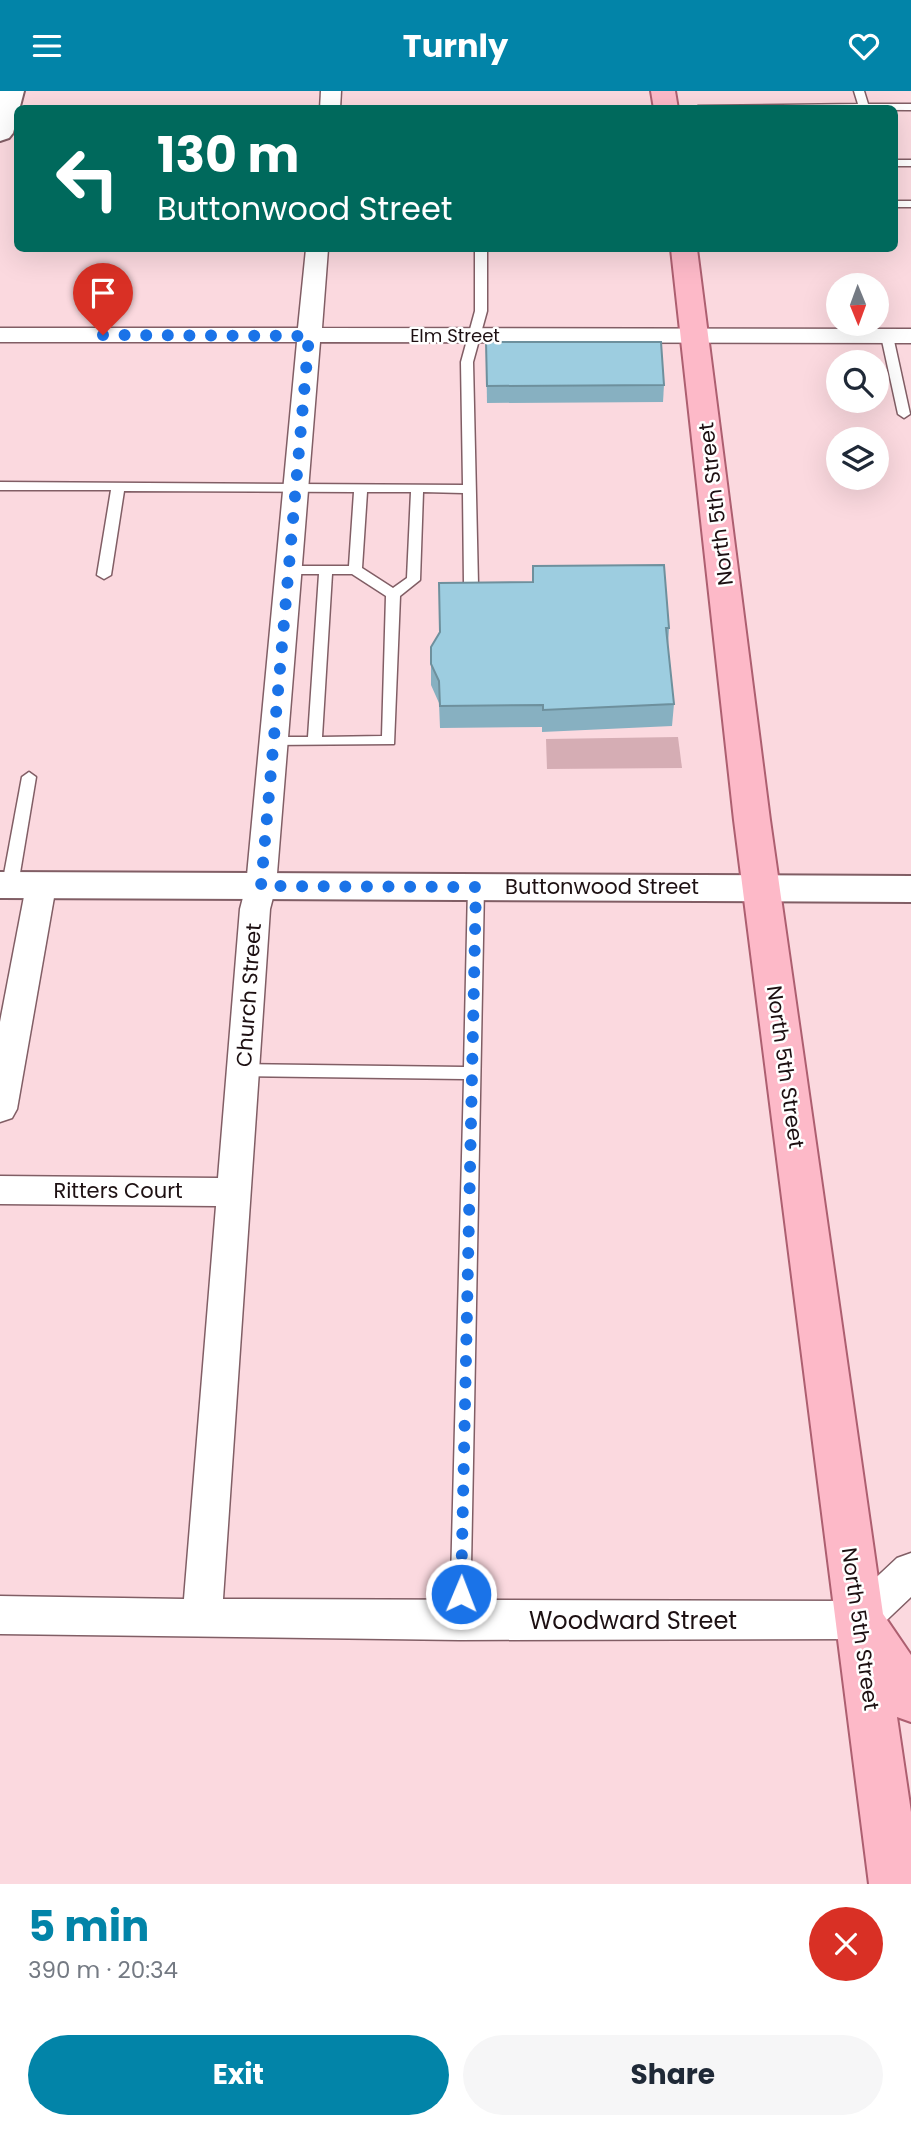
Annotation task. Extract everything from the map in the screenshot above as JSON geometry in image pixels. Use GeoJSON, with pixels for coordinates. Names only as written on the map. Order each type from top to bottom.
{"type":"FeatureCollection","features":[{"type":"Feature","properties":{"kind":"main road","name":"North 5th Street"},"geometry":{"type":"LineString","coordinates":[[684,252],[697,336],[762,888],[895,1884]]}},
{"type":"Feature","properties":{"kind":"main road"},"geometry":{"type":"LineString","coordinates":[[859,1620],[911,1698]]}},
{"type":"Feature","properties":{"kind":"street"},"geometry":{"type":"LineString","coordinates":[[0,134],[12,91]]}},
{"type":"Feature","properties":{"kind":"street","name":"Church Street"},"geometry":{"type":"LineString","coordinates":[[202,1617],[236,1192],[255,909],[261,886],[317,252]]}},
{"type":"Feature","properties":{"kind":"street","name":"Elm Street"},"geometry":{"type":"LineString","coordinates":[[0,335],[826,336]]}},
{"type":"Feature","properties":{"kind":"street","name":"Elm Street"},"geometry":{"type":"LineString","coordinates":[[887,336],[911,337]]}},
{"type":"Feature","properties":{"kind":"street"},"geometry":{"type":"LineString","coordinates":[[0,1109],[17,885]]}},
{"type":"Feature","properties":{"kind":"street","name":"Buttonwood Street"},"geometry":{"type":"LineString","coordinates":[[17,885],[911,888]]}},
{"type":"Feature","properties":{"kind":"street","name":"Ritters Court"},"geometry":{"type":"LineString","coordinates":[[0,1190],[236,1192]]}},
{"type":"Feature","properties":{"kind":"street"},"geometry":{"type":"LineString","coordinates":[[859,1620],[911,1571]]}},
{"type":"Feature","properties":{"kind":"street","name":"Woodward Street"},"geometry":{"type":"LineString","coordinates":[[0,1615],[460,1621],[859,1620]]}},
{"type":"Feature","properties":{"kind":"lane"},"geometry":{"type":"LineString","coordinates":[[471,584],[467,362],[481,311],[481,252]]}},
{"type":"Feature","properties":{"kind":"lane"},"geometry":{"type":"LineString","coordinates":[[887,336],[904,414]]}},
{"type":"Feature","properties":{"kind":"lane"},"geometry":{"type":"LineString","coordinates":[[0,486],[469,489]]}},
{"type":"Feature","properties":{"kind":"lane"},"geometry":{"type":"LineString","coordinates":[[104,575],[118,486]]}},
{"type":"Feature","properties":{"kind":"lane"},"geometry":{"type":"LineString","coordinates":[[355,571],[361,488]]}},
{"type":"Feature","properties":{"kind":"lane"},"geometry":{"type":"LineString","coordinates":[[393,594],[413,580],[417,488]]}},
{"type":"Feature","properties":{"kind":"lane"},"geometry":{"type":"LineString","coordinates":[[288,570],[355,571],[393,594]]}},
{"type":"Feature","properties":{"kind":"lane"},"geometry":{"type":"LineString","coordinates":[[315,742],[326,570]]}},
{"type":"Feature","properties":{"kind":"lane"},"geometry":{"type":"LineString","coordinates":[[273,742],[389,741],[393,594]]}},
{"type":"Feature","properties":{"kind":"lane"},"geometry":{"type":"LineString","coordinates":[[17,885],[29,777]]}},
{"type":"Feature","properties":{"kind":"lane"},"geometry":{"type":"LineString","coordinates":[[460,1621],[476,887]]}},
{"type":"Feature","properties":{"kind":"lane"},"geometry":{"type":"LineString","coordinates":[[244,1070],[472,1073]]}},
{"type":"Feature","properties":{"kind":"shaded area"},"geometry":{"type":"Polygon","coordinates":[[[678,737],[682,768],[547,769],[546,739],[678,737]]]}},
{"type":"Feature","properties":{"kind":"building"},"geometry":{"type":"Polygon","coordinates":[[[486,342],[661,342],[664,385],[487,386],[486,342]]]}},
{"type":"Feature","properties":{"kind":"building"},"geometry":{"type":"Polygon","coordinates":[[[664,565],[669,628],[666,628],[674,704],[543,710],[543,705],[440,706],[439,681],[431,664],[431,647],[440,632],[439,583],[533,582],[533,566],[664,565]]]}},
{"type":"Feature","properties":{"kind":"route"},"geometry":{"type":"LineString","coordinates":[[103,335],[309,336],[261,886],[476,887],[461,1594]]}}]}
